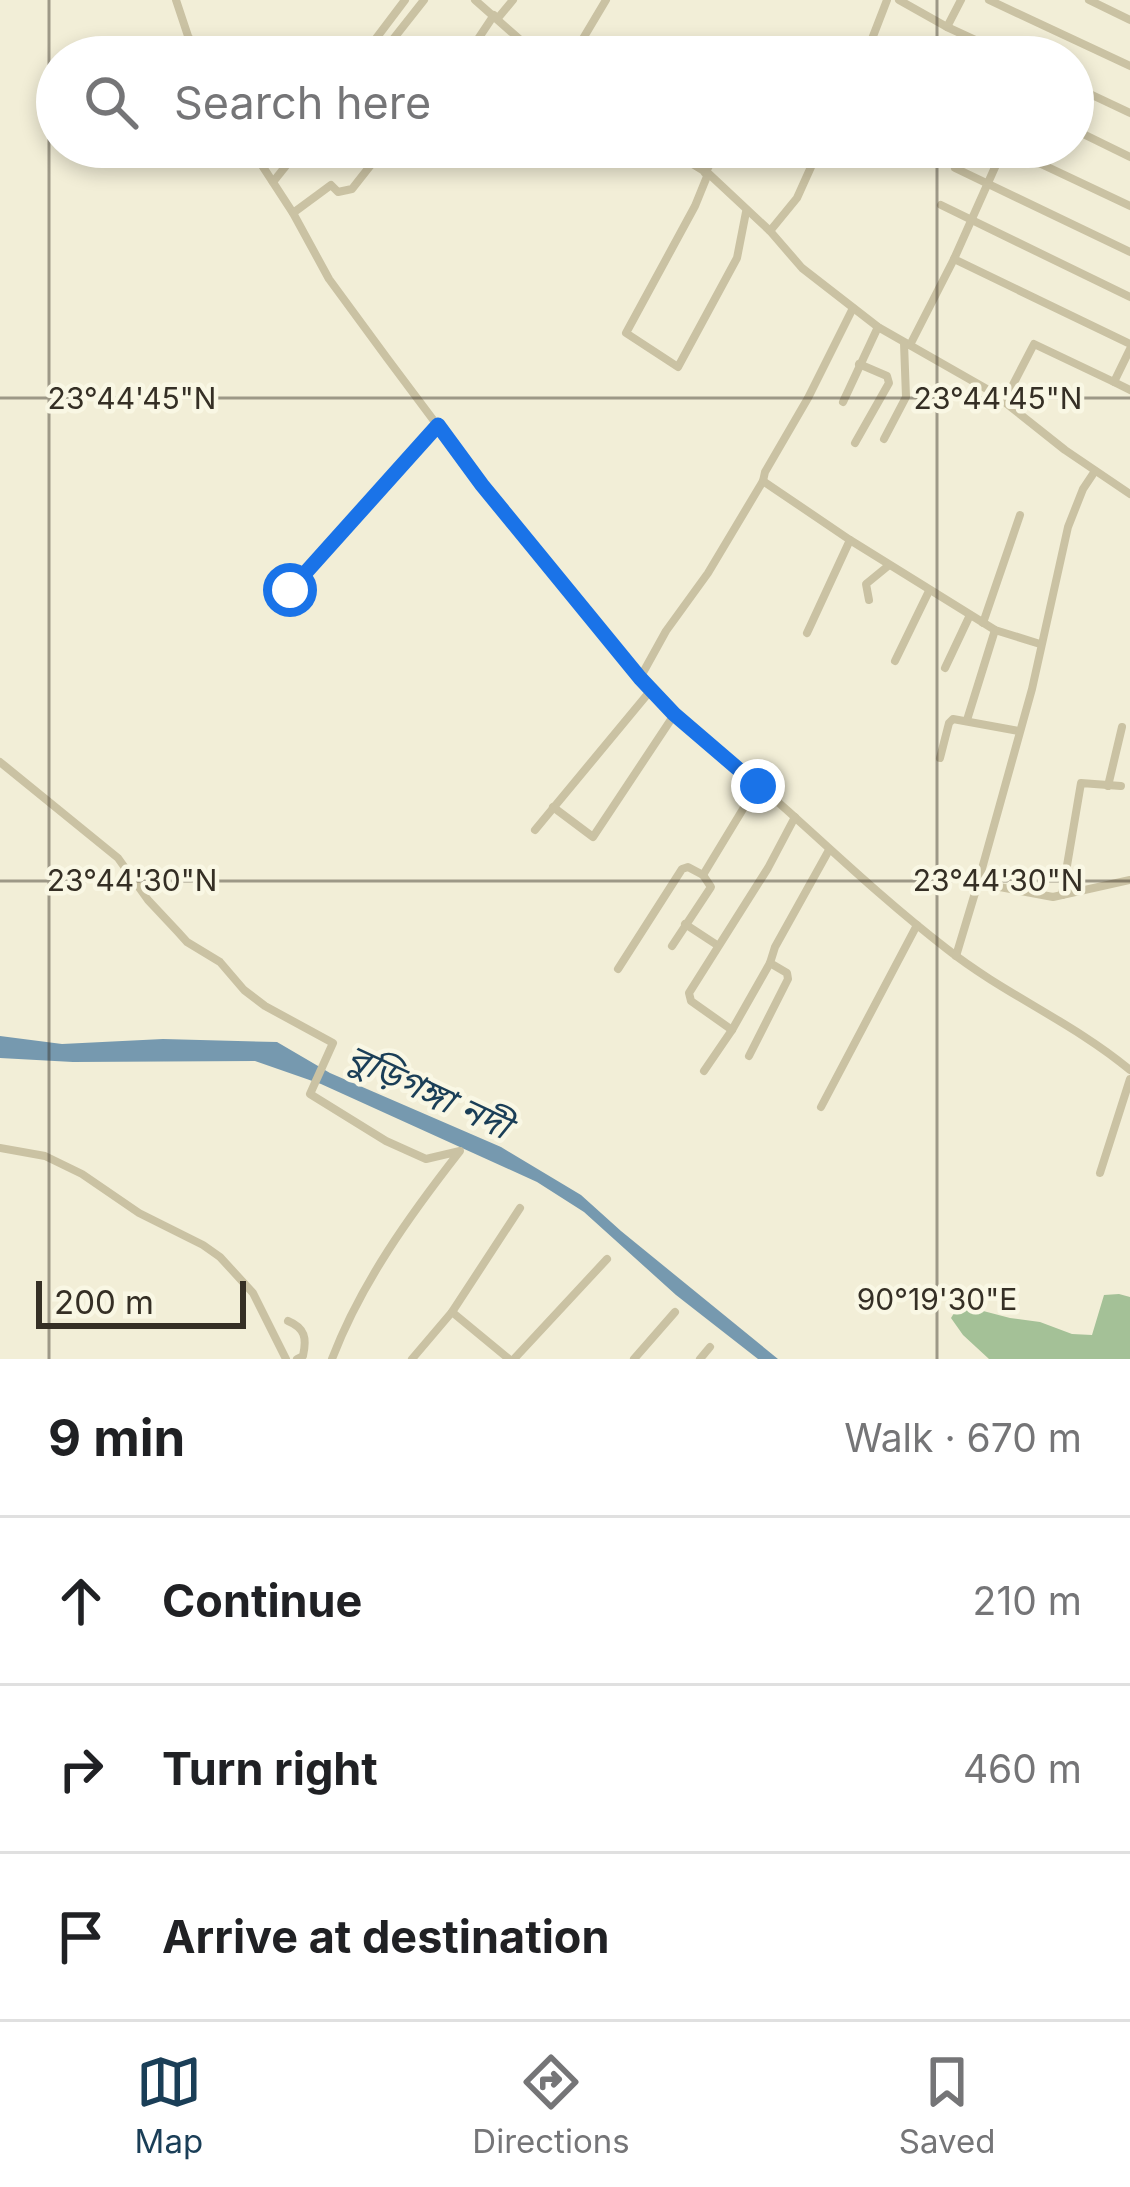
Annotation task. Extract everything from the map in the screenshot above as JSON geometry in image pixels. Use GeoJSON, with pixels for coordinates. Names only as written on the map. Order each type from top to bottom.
{"type":"FeatureCollection","features":[{"type":"Feature","properties":{"kind":"street"},"geometry":{"type":"LineString","coordinates":[[176,0],[188,36]]}},
{"type":"Feature","properties":{"kind":"street"},"geometry":{"type":"LineString","coordinates":[[382,36],[405,0]]}},
{"type":"Feature","properties":{"kind":"street"},"geometry":{"type":"LineString","coordinates":[[389,36],[424,0]]}},
{"type":"Feature","properties":{"kind":"street"},"geometry":{"type":"LineString","coordinates":[[475,0],[516,36]]}},
{"type":"Feature","properties":{"kind":"street"},"geometry":{"type":"LineString","coordinates":[[482,36],[513,0]]}},
{"type":"Feature","properties":{"kind":"street"},"geometry":{"type":"LineString","coordinates":[[585,36],[607,0]]}},
{"type":"Feature","properties":{"kind":"street"},"geometry":{"type":"LineString","coordinates":[[873,36],[887,0]]}},
{"type":"Feature","properties":{"kind":"street"},"geometry":{"type":"LineString","coordinates":[[898,0],[966,36]]}},
{"type":"Feature","properties":{"kind":"street"},"geometry":{"type":"LineString","coordinates":[[947,27],[961,0]]}},
{"type":"Feature","properties":{"kind":"street"},"geometry":{"type":"LineString","coordinates":[[989,0],[1066,36]]}},
{"type":"Feature","properties":{"kind":"street"},"geometry":{"type":"LineString","coordinates":[[1089,0],[1130,20]]}},
{"type":"Feature","properties":{"kind":"street"},"geometry":{"type":"LineString","coordinates":[[1094,49],[1130,66]]}},
{"type":"Feature","properties":{"kind":"street"},"geometry":{"type":"LineString","coordinates":[[1094,96],[1130,113]]}},
{"type":"Feature","properties":{"kind":"street"},"geometry":{"type":"LineString","coordinates":[[1094,139],[1130,157]]}},
{"type":"Feature","properties":{"kind":"street"},"geometry":{"type":"LineString","coordinates":[[264,168],[335,288],[482,485],[674,714],[956,956],[1130,1070]]}},
{"type":"Feature","properties":{"kind":"street"},"geometry":{"type":"LineString","coordinates":[[273,182],[285,168]]}},
{"type":"Feature","properties":{"kind":"street"},"geometry":{"type":"LineString","coordinates":[[293,213],[331,185],[338,192],[352,189],[368,168]]}},
{"type":"Feature","properties":{"kind":"street"},"geometry":{"type":"LineString","coordinates":[[699,168],[770,231],[802,268],[878,327],[992,392],[1130,494]]}},
{"type":"Feature","properties":{"kind":"street"},"geometry":{"type":"LineString","coordinates":[[710,168],[695,206],[626,333],[678,367],[737,258],[746,212]]}},
{"type":"Feature","properties":{"kind":"street"},"geometry":{"type":"LineString","coordinates":[[770,231],[797,198],[811,168]]}},
{"type":"Feature","properties":{"kind":"street"},"geometry":{"type":"LineString","coordinates":[[955,168],[1130,252]]}},
{"type":"Feature","properties":{"kind":"street"},"geometry":{"type":"LineString","coordinates":[[884,439],[906,397],[907,343],[954,259],[996,168]]}},
{"type":"Feature","properties":{"kind":"street"},"geometry":{"type":"LineString","coordinates":[[1049,168],[1130,206]]}},
{"type":"Feature","properties":{"kind":"street"},"geometry":{"type":"LineString","coordinates":[[941,205],[1130,297]]}},
{"type":"Feature","properties":{"kind":"street"},"geometry":{"type":"LineString","coordinates":[[954,259],[1130,347],[1114,382]]}},
{"type":"Feature","properties":{"kind":"street"},"geometry":{"type":"LineString","coordinates":[[640,678],[763,482],[853,308]]}},
{"type":"Feature","properties":{"kind":"street"},"geometry":{"type":"LineString","coordinates":[[843,402],[878,327]]}},
{"type":"Feature","properties":{"kind":"street"},"geometry":{"type":"LineString","coordinates":[[1004,402],[1034,344],[1130,390]]}},
{"type":"Feature","properties":{"kind":"street"},"geometry":{"type":"LineString","coordinates":[[855,442],[889,382],[886,376],[859,364]]}},
{"type":"Feature","properties":{"kind":"street"},"geometry":{"type":"LineString","coordinates":[[290,590],[438,425]]}},
{"type":"Feature","properties":{"kind":"street"},"geometry":{"type":"LineString","coordinates":[[956,956],[1032,689],[1068,527],[1096,471]]}},
{"type":"Feature","properties":{"kind":"street"},"geometry":{"type":"LineString","coordinates":[[763,482],[994,630],[1040,644]]}},
{"type":"Feature","properties":{"kind":"street"},"geometry":{"type":"LineString","coordinates":[[983,623],[1020,515]]}},
{"type":"Feature","properties":{"kind":"street"},"geometry":{"type":"LineString","coordinates":[[807,633],[850,540]]}},
{"type":"Feature","properties":{"kind":"street"},"geometry":{"type":"LineString","coordinates":[[868,600],[866,584],[888,566]]}},
{"type":"Feature","properties":{"kind":"street"},"geometry":{"type":"LineString","coordinates":[[895,661],[929,591]]}},
{"type":"Feature","properties":{"kind":"street"},"geometry":{"type":"LineString","coordinates":[[945,668],[970,615]]}},
{"type":"Feature","properties":{"kind":"street"},"geometry":{"type":"LineString","coordinates":[[968,720],[994,630]]}},
{"type":"Feature","properties":{"kind":"street"},"geometry":{"type":"LineString","coordinates":[[535,830],[651,690]]}},
{"type":"Feature","properties":{"kind":"street"},"geometry":{"type":"LineString","coordinates":[[554,807],[593,837],[674,714]]}},
{"type":"Feature","properties":{"kind":"street"},"geometry":{"type":"LineString","coordinates":[[940,758],[950,720],[1019,731]]}},
{"type":"Feature","properties":{"kind":"street"},"geometry":{"type":"LineString","coordinates":[[1108,786],[1122,727]]}},
{"type":"Feature","properties":{"kind":"street"},"geometry":{"type":"LineString","coordinates":[[0,762],[118,858],[178,932],[220,962],[244,990],[333,1043],[310,1094],[386,1141],[427,1159],[460,1151],[373,1275],[332,1359]]}},
{"type":"Feature","properties":{"kind":"street"},"geometry":{"type":"LineString","coordinates":[[1062,895],[1081,783],[1121,786]]}},
{"type":"Feature","properties":{"kind":"street"},"geometry":{"type":"LineString","coordinates":[[703,875],[758,786]]}},
{"type":"Feature","properties":{"kind":"street"},"geometry":{"type":"LineString","coordinates":[[732,1030],[689,997],[794,817]]}},
{"type":"Feature","properties":{"kind":"street"},"geometry":{"type":"LineString","coordinates":[[704,1071],[770,963],[829,850]]}},
{"type":"Feature","properties":{"kind":"street"},"geometry":{"type":"LineString","coordinates":[[618,969],[682,869],[688,867],[703,875],[711,887],[672,946]]}},
{"type":"Feature","properties":{"kind":"street"},"geometry":{"type":"LineString","coordinates":[[978,883],[1054,897],[1130,880]]}},
{"type":"Feature","properties":{"kind":"street"},"geometry":{"type":"LineString","coordinates":[[686,924],[717,945]]}},
{"type":"Feature","properties":{"kind":"street"},"geometry":{"type":"LineString","coordinates":[[821,1107],[917,925]]}},
{"type":"Feature","properties":{"kind":"street"},"geometry":{"type":"LineString","coordinates":[[749,1056],[788,980],[787,973],[770,963]]}},
{"type":"Feature","properties":{"kind":"street"},"geometry":{"type":"LineString","coordinates":[[1100,1173],[1130,1079]]}},
{"type":"Feature","properties":{"kind":"street"},"geometry":{"type":"LineString","coordinates":[[0,1148],[45,1156],[82,1174],[139,1214],[220,1257],[253,1293],[286,1359]]}},
{"type":"Feature","properties":{"kind":"street"},"geometry":{"type":"LineString","coordinates":[[412,1359],[452,1312],[520,1208]]}},
{"type":"Feature","properties":{"kind":"street"},"geometry":{"type":"LineString","coordinates":[[452,1312],[512,1359],[607,1259]]}},
{"type":"Feature","properties":{"kind":"street"},"geometry":{"type":"LineString","coordinates":[[634,1359],[675,1312]]}},
{"type":"Feature","properties":{"kind":"street"},"geometry":{"type":"LineString","coordinates":[[288,1321],[299,1326],[306,1342],[298,1359]]}},
{"type":"Feature","properties":{"kind":"street"},"geometry":{"type":"LineString","coordinates":[[700,1359],[710,1347]]}},
{"type":"Feature","properties":{"kind":"green space"},"geometry":{"type":"Polygon","coordinates":[[[1104,1295],[1130,1297],[1130,1359],[989,1359],[951,1318],[956,1310],[968,1307],[1092,1335],[1104,1295]]]}},
{"type":"Feature","properties":{"kind":"water"},"geometry":{"type":"Polygon","coordinates":[[[0,1036],[62,1044],[163,1039],[277,1042],[330,1073],[501,1147],[581,1195],[778,1359],[758,1359],[676,1295],[584,1212],[537,1182],[321,1084],[255,1061],[0,1058],[0,1036]]]}},
{"type":"Feature","properties":{"kind":"route"},"geometry":{"type":"LineString","coordinates":[[290,590],[438,425],[640,678],[674,714],[758,786]]}},
{"type":"Feature","properties":{"kind":"water label","name":"বুড়িগঙ্গা নদী"},"geometry":{"type":"Point","coordinates":[429,1091]}}]}
